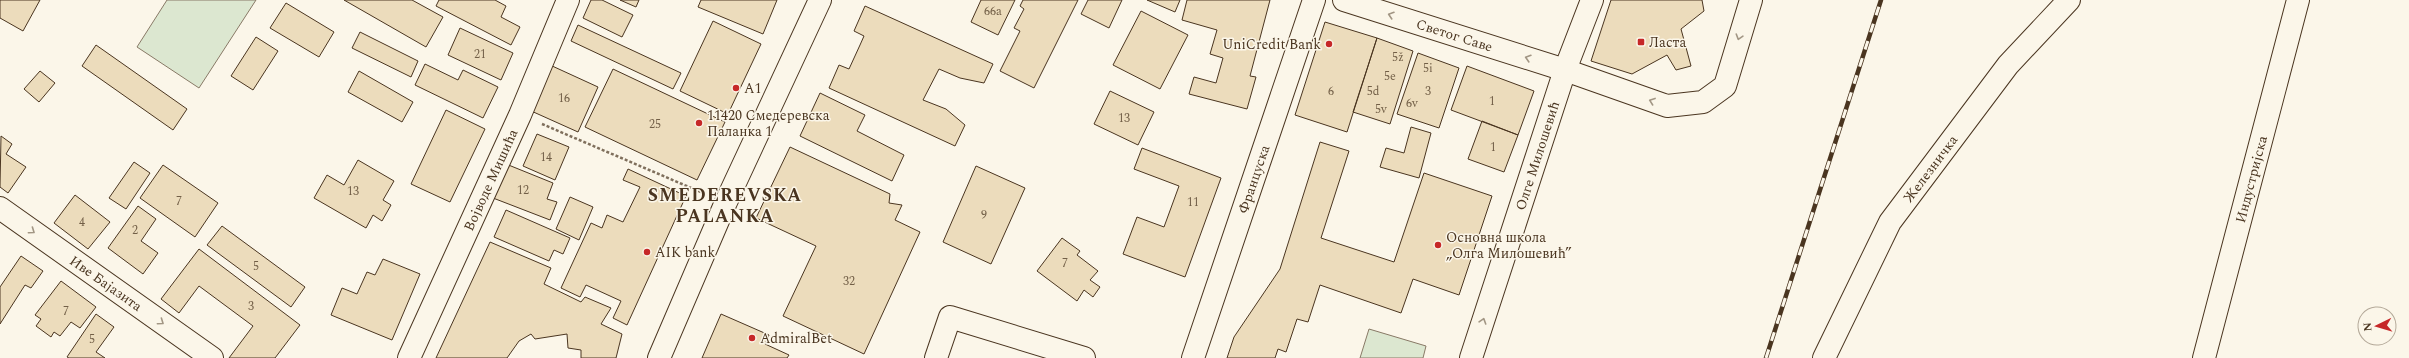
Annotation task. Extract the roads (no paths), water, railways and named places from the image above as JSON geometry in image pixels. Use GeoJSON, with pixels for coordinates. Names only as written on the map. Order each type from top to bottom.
{"type":"FeatureCollection","features":[{"type":"Feature","properties":{"kind":"street","name":"Војводе Мишића"},"geometry":{"type":"LineString","coordinates":[[409,358],[520,115],[568,0]]}},
{"type":"Feature","properties":{"kind":"street"},"geometry":{"type":"LineString","coordinates":[[659,358],[726,202],[820,0]]}},
{"type":"Feature","properties":{"kind":"street","name":"Француска"},"geometry":{"type":"LineString","coordinates":[[1193,358],[1314,0]]}},
{"type":"Feature","properties":{"kind":"street","name":"Светог Саве"},"geometry":{"type":"LineString","coordinates":[[1344,0],[1566,70],[1667,106],[1703,102],[1725,86],[1751,0]]}},
{"type":"Feature","properties":{"kind":"street","name":"Олге Милошевић"},"geometry":{"type":"LineString","coordinates":[[1471,358],[1566,70],[1592,0]]}},
{"type":"Feature","properties":{"kind":"street","name":"Железничка"},"geometry":{"type":"LineString","coordinates":[[1824,358],[1890,222],[2008,66],[2069,0]]}},
{"type":"Feature","properties":{"kind":"street","name":"Индустријска"},"geometry":{"type":"LineString","coordinates":[[2204,358],[2298,0]]}},
{"type":"Feature","properties":{"kind":"street","name":"Иве Бајазита"},"geometry":{"type":"LineString","coordinates":[[0,208],[212,358]]}},
{"type":"Feature","properties":{"kind":"street"},"geometry":{"type":"LineString","coordinates":[[936,358],[950,317],[1084,358]]}},
{"type":"Feature","properties":{"kind":"railway"},"geometry":{"type":"LineString","coordinates":[[1766,358],[1881,0]]}},
{"type":"Feature","properties":{"kind":"place","name":"Ласта"},"geometry":{"type":"Point","coordinates":[1641,42]}},
{"type":"Feature","properties":{"kind":"place","name":"UniCredit Bank"},"geometry":{"type":"Point","coordinates":[1329,44]}},
{"type":"Feature","properties":{"kind":"place","name":"A1"},"geometry":{"type":"Point","coordinates":[736,88]}},
{"type":"Feature","properties":{"kind":"place","name":"11420 Смедеревска Паланка 1"},"geometry":{"type":"Point","coordinates":[699,123]}},
{"type":"Feature","properties":{"kind":"place","name":"Основна школа „Олга Милошевић”"},"geometry":{"type":"Point","coordinates":[1438,245]}},
{"type":"Feature","properties":{"kind":"place","name":"AIK bank"},"geometry":{"type":"Point","coordinates":[647,252]}},
{"type":"Feature","properties":{"kind":"place","name":"AdmiralBet"},"geometry":{"type":"Point","coordinates":[752,338]}},
{"type":"Feature","properties":{"kind":"district","name":"SMEDEREVSKA PALANKA"},"geometry":{"type":"Point","coordinates":[725,205]}}]}
